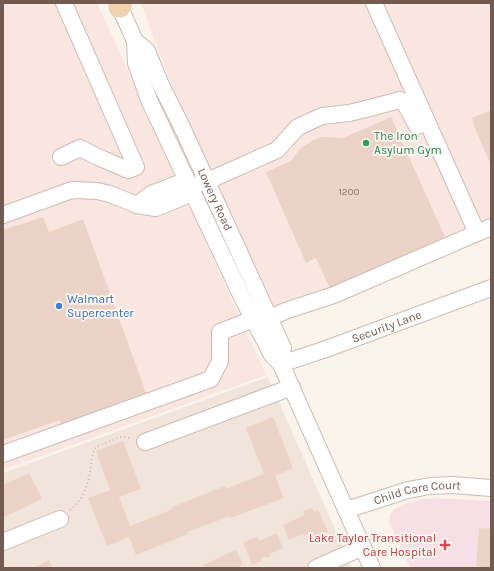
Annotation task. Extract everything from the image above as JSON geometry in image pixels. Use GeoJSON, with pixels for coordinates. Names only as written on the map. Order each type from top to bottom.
{"type":"FeatureCollection","features":[{"type":"Feature","properties":{"kind":"street"},"geometry":{"type":"LineString","coordinates":[[61,157],[80,148],[128,170],[136,167],[64,3]]}},
{"type":"Feature","properties":{"kind":"street"},"geometry":{"type":"LineString","coordinates":[[3,454],[211,379],[220,361],[220,332],[334,295],[484,230],[427,121],[374,3]]}},
{"type":"Feature","properties":{"kind":"street","name":"Lowery Road"},"geometry":{"type":"LineString","coordinates":[[119,4],[134,41],[136,63],[149,100],[189,188],[242,297],[283,348],[281,364],[372,568]]}},
{"type":"Feature","properties":{"kind":"street","name":"Lowery Road"},"geometry":{"type":"LineString","coordinates":[[134,41],[147,51],[161,85],[181,125],[206,182],[261,319]]}},
{"type":"Feature","properties":{"kind":"street"},"geometry":{"type":"LineString","coordinates":[[3,215],[75,190],[97,191],[137,204],[156,208],[185,196],[189,188],[206,182],[277,150],[298,127],[322,116],[349,113],[400,100],[404,102],[417,126],[427,121]]}},
{"type":"Feature","properties":{"kind":"street","name":"Security Lane"},"geometry":{"type":"LineString","coordinates":[[281,364],[491,288]]}},
{"type":"Feature","properties":{"kind":"street"},"geometry":{"type":"LineString","coordinates":[[145,442],[292,387]]}},
{"type":"Feature","properties":{"kind":"street","name":"Child Care Court"},"geometry":{"type":"LineString","coordinates":[[346,510],[408,490],[430,486],[453,485],[491,488]]}},
{"type":"Feature","properties":{"kind":"street"},"geometry":{"type":"LineString","coordinates":[[3,542],[60,519]]}},
{"type":"Feature","properties":{"kind":"street"},"geometry":{"type":"LineString","coordinates":[[316,568],[362,547]]}},
{"type":"Feature","properties":{"kind":"path"},"geometry":{"type":"LineString","coordinates":[[60,519],[63,512],[71,509],[78,502],[86,487],[93,451],[96,448],[120,437],[145,442]]}},
{"type":"Feature","properties":{"kind":"shaded area"},"geometry":{"type":"Polygon","coordinates":[[[3,3],[97,3],[266,375],[3,470],[3,3]]]}},
{"type":"Feature","properties":{"kind":"shaded area"},"geometry":{"type":"Polygon","coordinates":[[[141,3],[491,3],[491,238],[279,321],[171,84],[141,3]]]}},
{"type":"Feature","properties":{"kind":"shaded area"},"geometry":{"type":"Polygon","coordinates":[[[268,377],[352,568],[3,568],[3,473],[268,377]]]}},
{"type":"Feature","properties":{"kind":"shaded area","name":"Lake Taylor Transitional Care Hospital"},"geometry":{"type":"Polygon","coordinates":[[[435,498],[491,501],[491,568],[410,568],[389,522],[390,515],[394,510],[405,504],[435,498]]]}},
{"type":"Feature","properties":{"kind":"building"},"geometry":{"type":"Polygon","coordinates":[[[491,110],[491,165],[473,124],[472,118],[491,110]]]}},
{"type":"Feature","properties":{"kind":"building"},"geometry":{"type":"Polygon","coordinates":[[[391,117],[445,237],[330,288],[316,258],[306,263],[266,172],[291,161],[300,149],[313,140],[322,137],[343,138],[391,117]]]}},
{"type":"Feature","properties":{"kind":"building","name":"Walmart Supercenter"},"geometry":{"type":"Polygon","coordinates":[[[43,217],[49,232],[83,219],[146,393],[61,424],[60,420],[3,440],[3,230],[43,217]]]}},
{"type":"Feature","properties":{"kind":"building"},"geometry":{"type":"Polygon","coordinates":[[[273,417],[293,468],[275,476],[284,498],[231,518],[230,516],[187,532],[188,534],[136,555],[129,537],[107,546],[88,498],[110,490],[96,451],[123,441],[141,489],[119,497],[130,526],[173,509],[172,507],[225,486],[225,489],[264,474],[246,428],[273,417]]]}},
{"type":"Feature","properties":{"kind":"building"},"geometry":{"type":"Polygon","coordinates":[[[29,473],[42,499],[3,518],[3,485],[29,473]]]}},
{"type":"Feature","properties":{"kind":"building"},"geometry":{"type":"Polygon","coordinates":[[[312,508],[314,512],[318,510],[328,532],[315,537],[313,532],[304,536],[303,534],[289,540],[283,525],[305,515],[303,511],[312,508]]]}},
{"type":"Feature","properties":{"kind":"building"},"geometry":{"type":"Polygon","coordinates":[[[479,528],[491,529],[491,568],[476,568],[479,528]]]}},
{"type":"Feature","properties":{"kind":"building"},"geometry":{"type":"Polygon","coordinates":[[[277,533],[283,548],[270,554],[271,556],[261,558],[262,561],[252,565],[243,542],[257,537],[259,541],[277,533]]]}},
{"type":"Feature","properties":{"kind":"building"},"geometry":{"type":"Polygon","coordinates":[[[236,550],[243,565],[237,568],[204,568],[203,565],[236,550]]]}},
{"type":"Feature","properties":{"kind":"building"},"geometry":{"type":"Polygon","coordinates":[[[49,560],[53,568],[33,568],[49,560]]]}},
{"type":"Feature","properties":{"kind":"place","name":"The Iron Asylum Gym"},"geometry":{"type":"Point","coordinates":[366,143]}},
{"type":"Feature","properties":{"kind":"place","name":"Walmart Supercenter"},"geometry":{"type":"Point","coordinates":[59,306]}},
{"type":"Feature","properties":{"kind":"place","name":"Lake Taylor Transitional Care Hospital"},"geometry":{"type":"Point","coordinates":[445,545]}}]}
